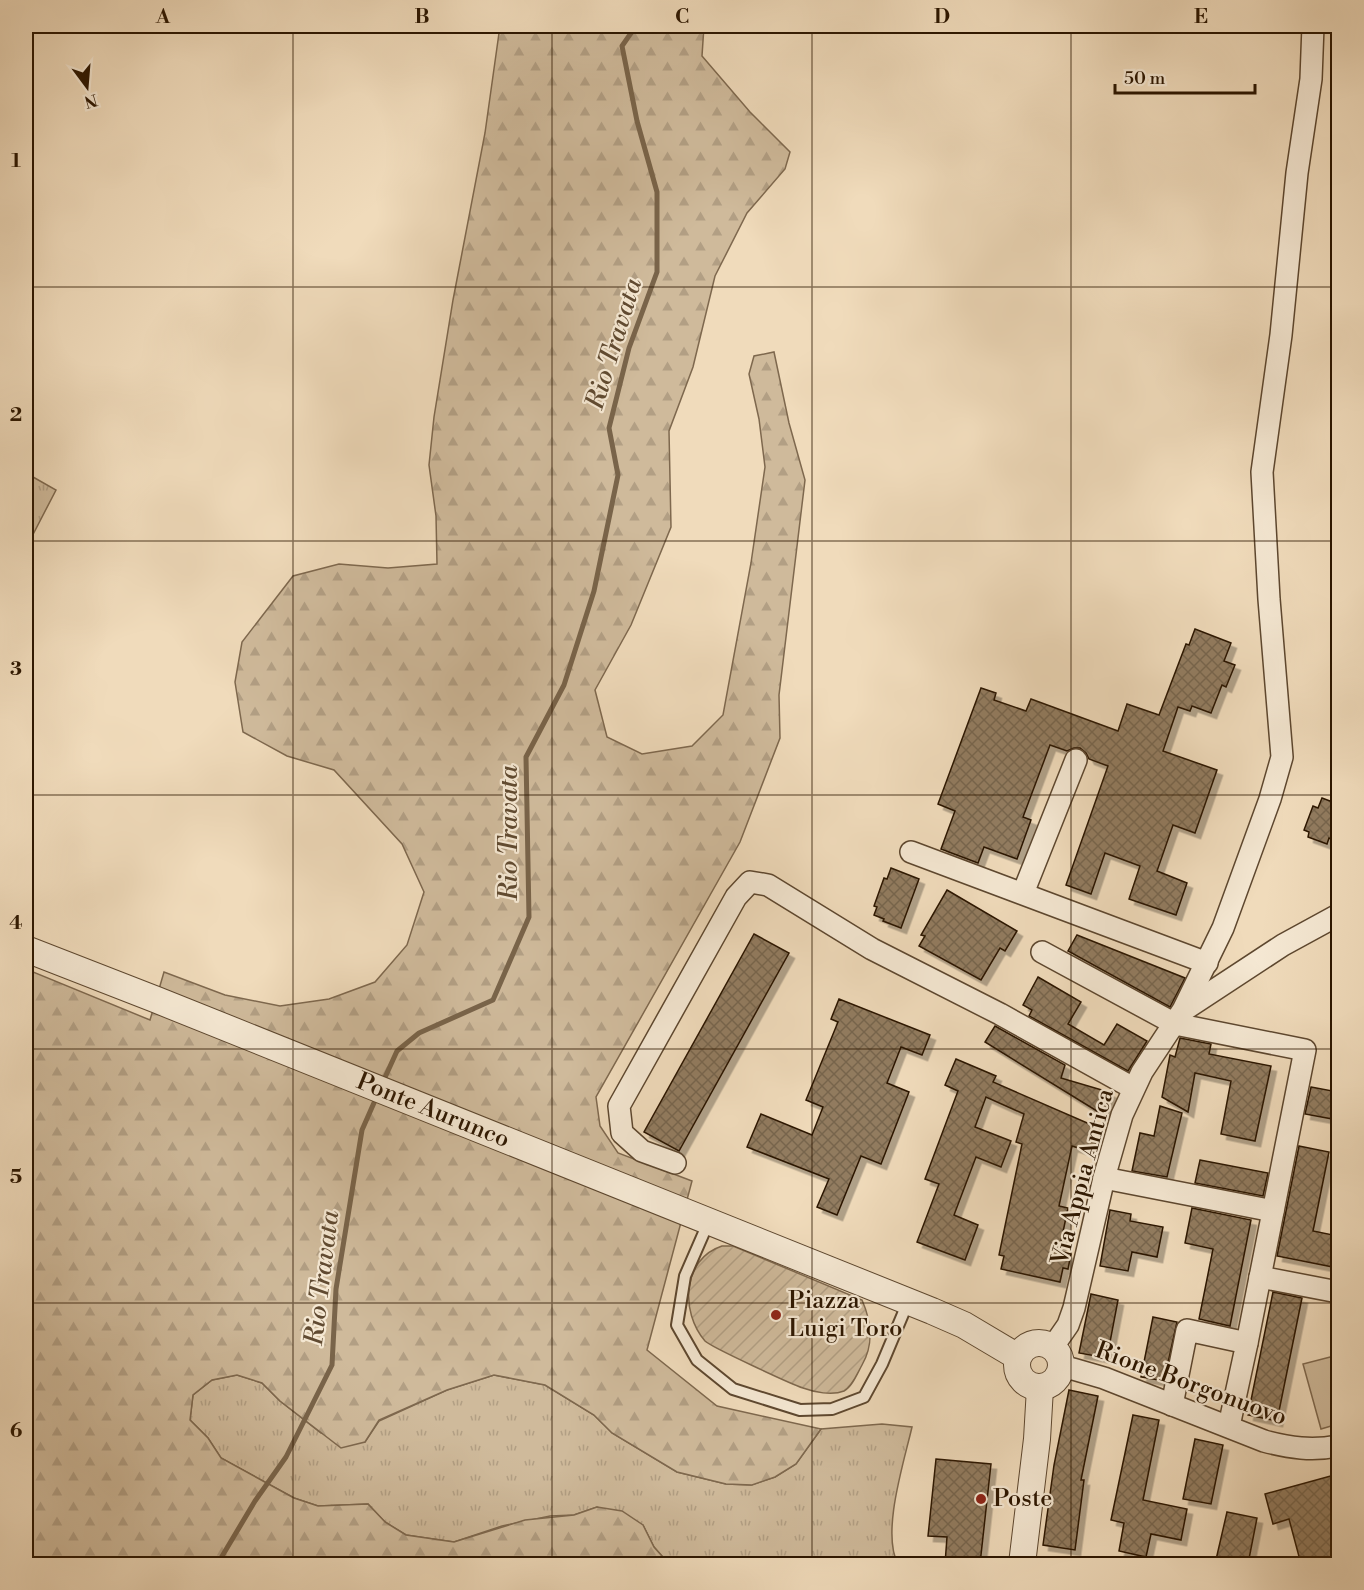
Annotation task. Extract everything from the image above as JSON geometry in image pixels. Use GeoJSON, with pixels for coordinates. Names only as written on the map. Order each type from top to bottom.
{"type":"FeatureCollection","features":[{"type":"Feature","properties":{"kind":"street"},"geometry":{"type":"LineString","coordinates":[[1179,1017],[1223,928],[1270,799],[1282,757],[1269,599],[1262,472],[1281,335],[1297,173],[1311,79],[1313,26]]}},
{"type":"Feature","properties":{"kind":"street"},"geometry":{"type":"LineString","coordinates":[[1023,893],[1076,760]]}},
{"type":"Feature","properties":{"kind":"street"},"geometry":{"type":"LineString","coordinates":[[911,852],[1207,963]]}},
{"type":"Feature","properties":{"kind":"street"},"geometry":{"type":"LineString","coordinates":[[675,1162],[642,1151],[622,1133],[619,1106],[736,897],[750,882],[768,885],[872,948],[1000,1014],[1133,1088]]}},
{"type":"Feature","properties":{"kind":"street","name":"Via Appia Antica"},"geometry":{"type":"LineString","coordinates":[[1057,1358],[1074,1308],[1104,1178],[1122,1115],[1133,1088],[1153,1053],[1179,1017],[1283,945],[1338,915]]}},
{"type":"Feature","properties":{"kind":"street","name":"Ponte Aurunco"},"geometry":{"type":"LineString","coordinates":[[26,949],[909,1302],[964,1325],[1018,1357]]}},
{"type":"Feature","properties":{"kind":"street"},"geometry":{"type":"LineString","coordinates":[[1042,952],[1179,1017],[1305,1050],[1229,1426]]}},
{"type":"Feature","properties":{"kind":"street"},"geometry":{"type":"LineString","coordinates":[[1104,1178],[1273,1212]]}},
{"type":"Feature","properties":{"kind":"street"},"geometry":{"type":"LineString","coordinates":[[1260,1277],[1338,1292]]}},
{"type":"Feature","properties":{"kind":"street"},"geometry":{"type":"LineString","coordinates":[[1172,1405],[1187,1330],[1247,1343]]}},
{"type":"Feature","properties":{"kind":"street"},"geometry":{"type":"LineString","coordinates":[[1040,1343],[1057,1358],[1056,1379],[1040,1388],[1026,1384],[1017,1371],[1018,1357],[1022,1351],[1033,1344],[1040,1343]]}},
{"type":"Feature","properties":{"kind":"street","name":"Rione Borgonuovo"},"geometry":{"type":"LineString","coordinates":[[1057,1358],[1073,1369],[1104,1378],[1264,1441],[1309,1450],[1338,1446]]}},
{"type":"Feature","properties":{"kind":"street"},"geometry":{"type":"LineString","coordinates":[[1022,1564],[1040,1388]]}},
{"type":"Feature","properties":{"kind":"lane"},"geometry":{"type":"LineString","coordinates":[[709,1221],[685,1276],[677,1325],[697,1360],[733,1389],[800,1410],[832,1409],[864,1397],[882,1364],[909,1302]]}},
{"type":"Feature","properties":{"kind":"green space"},"geometry":{"type":"Polygon","coordinates":[[[500,26],[704,26],[702,56],[750,112],[790,152],[785,169],[747,213],[715,276],[693,367],[669,431],[671,527],[631,625],[595,690],[607,737],[642,754],[692,746],[723,715],[751,563],[765,467],[759,419],[749,374],[754,356],[774,352],[789,423],[805,480],[779,695],[780,738],[740,842],[596,1097],[600,1126],[618,1153],[692,1181],[647,1350],[717,1406],[821,1429],[796,1464],[775,1477],[752,1485],[726,1484],[677,1472],[612,1433],[594,1415],[545,1385],[494,1375],[447,1390],[379,1420],[365,1442],[341,1448],[280,1401],[262,1383],[237,1375],[212,1380],[193,1395],[190,1420],[208,1438],[221,1458],[294,1498],[318,1506],[368,1504],[385,1522],[406,1535],[454,1542],[525,1520],[574,1515],[597,1507],[622,1511],[643,1525],[654,1547],[669,1564],[26,1564],[26,969],[150,1020],[164,972],[225,995],[280,1006],[329,999],[375,982],[407,945],[424,892],[402,844],[334,770],[287,756],[243,732],[235,682],[242,642],[293,576],[339,564],[388,568],[437,564],[436,516],[429,465],[434,417],[453,300],[485,133],[500,26]]]}},
{"type":"Feature","properties":{"kind":"green space"},"geometry":{"type":"Polygon","coordinates":[[[26,473],[56,490],[26,548],[26,473]]]}},
{"type":"Feature","properties":{"kind":"green space"},"geometry":{"type":"Polygon","coordinates":[[[722,1246],[733,1246],[862,1300],[870,1325],[870,1341],[866,1357],[847,1389],[829,1393],[803,1388],[705,1341],[691,1316],[689,1288],[692,1274],[699,1262],[722,1246]]]}},
{"type":"Feature","properties":{"kind":"green space"},"geometry":{"type":"Polygon","coordinates":[[[1338,1355],[1338,1424],[1321,1429],[1303,1364],[1338,1355]]]}},
{"type":"Feature","properties":{"kind":"green space"},"geometry":{"type":"Polygon","coordinates":[[[237,1375],[262,1383],[280,1401],[321,1433],[365,1442],[379,1421],[447,1390],[494,1375],[545,1385],[594,1415],[612,1433],[677,1472],[726,1484],[751,1485],[775,1477],[796,1464],[821,1429],[882,1424],[912,1427],[893,1516],[893,1551],[898,1564],[669,1564],[654,1547],[643,1525],[597,1507],[574,1515],[550,1516],[502,1526],[454,1542],[406,1535],[385,1522],[368,1504],[318,1506],[294,1498],[221,1458],[208,1438],[190,1420],[193,1395],[212,1380],[237,1375]]]}},
{"type":"Feature","properties":{"kind":"building"},"geometry":{"type":"Polygon","coordinates":[[[1195,629],[1231,643],[1224,661],[1235,665],[1226,687],[1222,685],[1211,713],[1192,706],[1190,711],[1178,707],[1163,751],[1217,770],[1195,833],[1173,825],[1157,871],[1187,883],[1176,915],[1129,899],[1140,866],[1105,853],[1091,894],[1066,885],[1108,766],[1089,759],[1080,748],[1067,751],[1050,745],[1023,817],[1031,820],[1017,859],[984,847],[978,863],[941,849],[955,811],[938,804],[981,688],[996,693],[994,700],[1026,711],[1031,699],[1118,731],[1127,704],[1159,715],[1186,644],[1189,645],[1195,629]]]}},
{"type":"Feature","properties":{"kind":"building"},"geometry":{"type":"Polygon","coordinates":[[[1322,798],[1338,804],[1338,825],[1333,840],[1329,838],[1327,844],[1308,837],[1309,832],[1304,830],[1313,806],[1318,808],[1322,798]]]}},
{"type":"Feature","properties":{"kind":"building"},"geometry":{"type":"Polygon","coordinates":[[[891,868],[919,879],[901,928],[874,915],[877,907],[874,906],[884,878],[887,879],[891,868]]]}},
{"type":"Feature","properties":{"kind":"building"},"geometry":{"type":"Polygon","coordinates":[[[947,890],[1017,931],[1005,951],[1000,948],[981,980],[919,946],[925,936],[921,935],[947,890]]]}},
{"type":"Feature","properties":{"kind":"building"},"geometry":{"type":"Polygon","coordinates":[[[754,934],[789,953],[679,1151],[644,1132],[754,934]]]}},
{"type":"Feature","properties":{"kind":"building"},"geometry":{"type":"Polygon","coordinates":[[[1077,935],[1185,978],[1170,1007],[1068,951],[1077,935]]]}},
{"type":"Feature","properties":{"kind":"building"},"geometry":{"type":"Polygon","coordinates":[[[1038,977],[1081,1002],[1068,1024],[1104,1045],[1117,1024],[1147,1041],[1128,1071],[1029,1016],[1032,1010],[1023,1005],[1038,977]]]}},
{"type":"Feature","properties":{"kind":"building"},"geometry":{"type":"Polygon","coordinates":[[[839,999],[930,1035],[922,1055],[901,1047],[887,1083],[909,1092],[881,1164],[861,1156],[837,1215],[817,1207],[829,1179],[747,1147],[761,1114],[812,1135],[823,1107],[806,1100],[838,1022],[831,1019],[839,999]]]}},
{"type":"Feature","properties":{"kind":"building"},"geometry":{"type":"Polygon","coordinates":[[[995,1026],[1065,1065],[1061,1078],[1112,1093],[1105,1116],[985,1042],[995,1026]]]}},
{"type":"Feature","properties":{"kind":"building"},"geometry":{"type":"Polygon","coordinates":[[[1180,1038],[1211,1044],[1209,1054],[1271,1066],[1255,1141],[1221,1134],[1231,1081],[1195,1073],[1188,1112],[1162,1097],[1170,1055],[1175,1057],[1180,1038]]]}},
{"type":"Feature","properties":{"kind":"building"},"geometry":{"type":"Polygon","coordinates":[[[956,1059],[996,1076],[993,1082],[1101,1129],[1094,1153],[1072,1146],[1059,1206],[1068,1208],[1059,1251],[1071,1254],[1068,1269],[1063,1268],[1060,1282],[1001,1269],[1004,1256],[999,1255],[1022,1144],[1016,1142],[1024,1114],[986,1097],[975,1127],[1011,1141],[1001,1167],[976,1157],[954,1215],[978,1225],[965,1260],[917,1242],[939,1184],[925,1179],[958,1091],[945,1085],[956,1059]]]}},
{"type":"Feature","properties":{"kind":"building"},"geometry":{"type":"Polygon","coordinates":[[[1311,1087],[1338,1092],[1338,1120],[1305,1114],[1311,1087]]]}},
{"type":"Feature","properties":{"kind":"building"},"geometry":{"type":"Polygon","coordinates":[[[1160,1106],[1182,1113],[1167,1177],[1132,1171],[1140,1133],[1154,1136],[1160,1106]]]}},
{"type":"Feature","properties":{"kind":"building"},"geometry":{"type":"Polygon","coordinates":[[[1299,1146],[1329,1152],[1313,1231],[1338,1236],[1338,1268],[1277,1256],[1299,1146]]]}},
{"type":"Feature","properties":{"kind":"building"},"geometry":{"type":"Polygon","coordinates":[[[1200,1160],[1268,1173],[1263,1196],[1195,1183],[1200,1160]]]}},
{"type":"Feature","properties":{"kind":"building"},"geometry":{"type":"Polygon","coordinates":[[[1192,1208],[1251,1220],[1230,1326],[1199,1319],[1213,1249],[1185,1243],[1192,1208]]]}},
{"type":"Feature","properties":{"kind":"building"},"geometry":{"type":"Polygon","coordinates":[[[1110,1210],[1131,1214],[1130,1221],[1163,1227],[1157,1257],[1132,1252],[1128,1271],[1100,1266],[1110,1210]]]}},
{"type":"Feature","properties":{"kind":"building"},"geometry":{"type":"Polygon","coordinates":[[[1273,1292],[1302,1298],[1277,1421],[1248,1415],[1273,1292]]]}},
{"type":"Feature","properties":{"kind":"building"},"geometry":{"type":"Polygon","coordinates":[[[1091,1294],[1118,1300],[1107,1358],[1079,1353],[1091,1294]]]}},
{"type":"Feature","properties":{"kind":"building"},"geometry":{"type":"Polygon","coordinates":[[[1153,1317],[1177,1322],[1164,1381],[1141,1377],[1153,1317]]]}},
{"type":"Feature","properties":{"kind":"building"},"geometry":{"type":"Polygon","coordinates":[[[1069,1390],[1098,1396],[1081,1480],[1084,1480],[1075,1550],[1043,1545],[1054,1465],[1069,1390]]]}},
{"type":"Feature","properties":{"kind":"building"},"geometry":{"type":"Polygon","coordinates":[[[1133,1415],[1159,1420],[1143,1500],[1187,1509],[1181,1540],[1151,1534],[1146,1557],[1119,1551],[1124,1523],[1111,1520],[1133,1415]]]}},
{"type":"Feature","properties":{"kind":"building"},"geometry":{"type":"Polygon","coordinates":[[[1195,1439],[1223,1445],[1211,1504],[1183,1499],[1195,1439]]]}},
{"type":"Feature","properties":{"kind":"building"},"geometry":{"type":"Polygon","coordinates":[[[936,1459],[991,1464],[980,1564],[945,1564],[947,1537],[928,1536],[936,1459]]]}},
{"type":"Feature","properties":{"kind":"building"},"geometry":{"type":"Polygon","coordinates":[[[1338,1474],[1338,1564],[1301,1564],[1289,1519],[1273,1524],[1265,1494],[1338,1474]]]}},
{"type":"Feature","properties":{"kind":"building"},"geometry":{"type":"Polygon","coordinates":[[[1227,1512],[1257,1518],[1248,1564],[1215,1564],[1227,1512]]]}},
{"type":"Feature","properties":{"kind":"waterway","name":"Rio Travata"},"geometry":{"type":"LineString","coordinates":[[382,1084],[397,1051],[419,1033],[493,1000],[529,917],[526,757],[564,685],[594,591],[618,475],[609,428],[629,348],[657,272],[657,192],[637,121],[622,46],[636,26]]}},
{"type":"Feature","properties":{"kind":"waterway","name":"Rio Travata"},"geometry":{"type":"LineString","coordinates":[[213,1564],[221,1558],[255,1501],[286,1457],[332,1365],[336,1289],[362,1130],[377,1096]]}},
{"type":"Feature","properties":{"kind":"place","name":"Piazza Luigi Toro"},"geometry":{"type":"Point","coordinates":[776,1315]}},
{"type":"Feature","properties":{"kind":"place","name":"Poste"},"geometry":{"type":"Point","coordinates":[981,1499]}}]}
